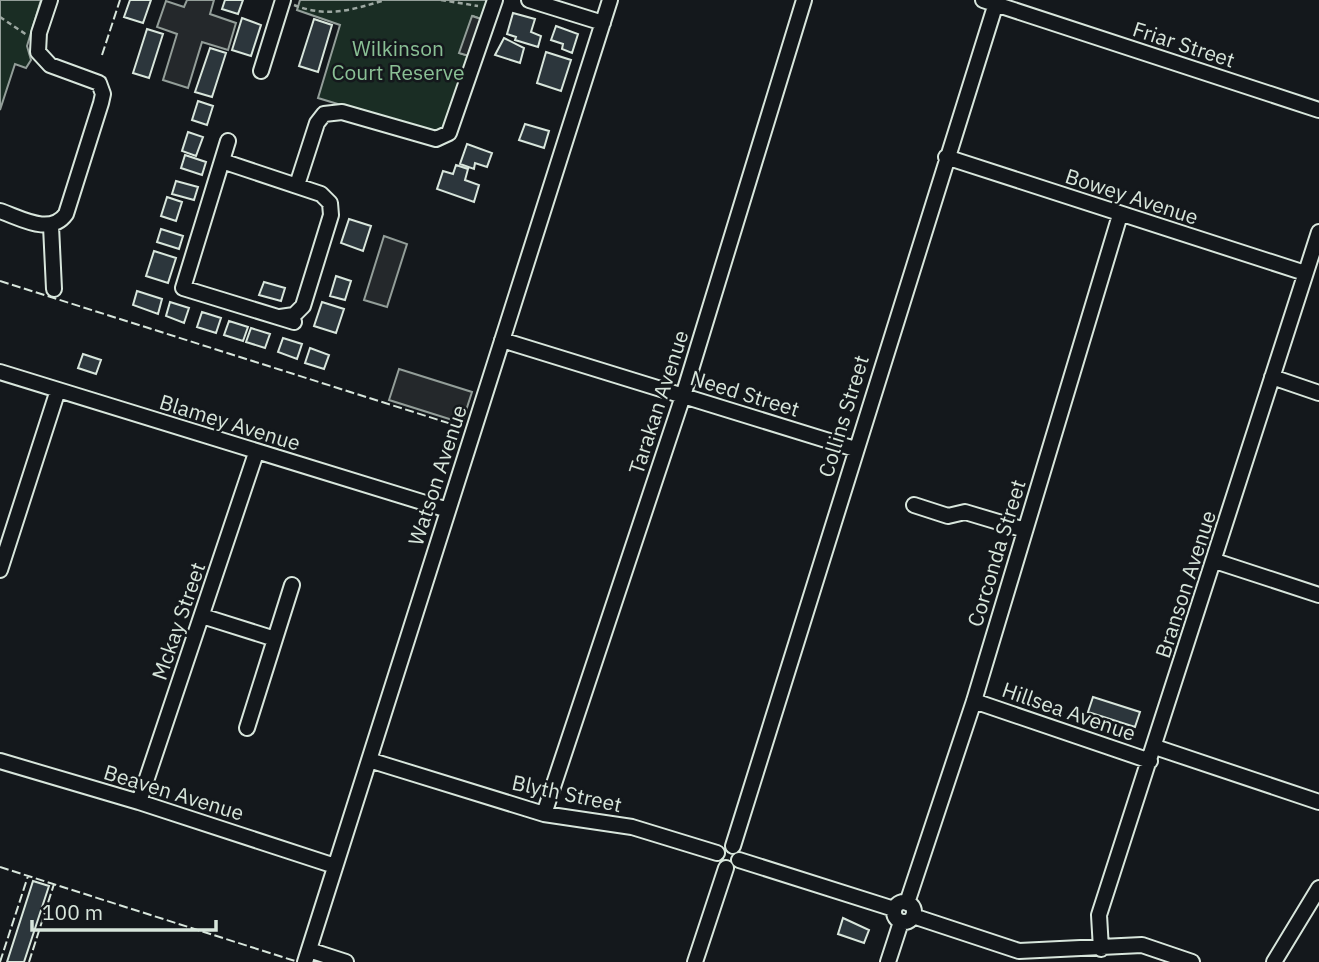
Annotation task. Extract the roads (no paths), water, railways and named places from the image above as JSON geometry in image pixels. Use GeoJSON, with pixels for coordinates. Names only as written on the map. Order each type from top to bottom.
{"type":"FeatureCollection","features":[{"type":"Feature","properties":{"kind":"street"},"geometry":{"type":"LineString","coordinates":[[50,0],[38,42],[42,59],[50,65],[99,83],[103,94],[66,214],[51,226]]}},
{"type":"Feature","properties":{"kind":"street"},"geometry":{"type":"LineString","coordinates":[[528,0],[603,23]]}},
{"type":"Feature","properties":{"kind":"street","name":"Watson Avenue"},"geometry":{"type":"LineString","coordinates":[[307,956],[610,0]]}},
{"type":"Feature","properties":{"kind":"street","name":"Tarakan Avenue"},"geometry":{"type":"LineString","coordinates":[[544,814],[683,396],[804,0]]}},
{"type":"Feature","properties":{"kind":"street"},"geometry":{"type":"LineString","coordinates":[[261,71],[283,1]]}},
{"type":"Feature","properties":{"kind":"street","name":"Friar Street"},"geometry":{"type":"LineString","coordinates":[[992,1],[1319,110]]}},
{"type":"Feature","properties":{"kind":"street","name":"Collins Street"},"geometry":{"type":"LineString","coordinates":[[733,846],[992,1]]}},
{"type":"Feature","properties":{"kind":"street"},"geometry":{"type":"LineString","coordinates":[[297,185],[317,123],[324,114],[342,112],[428,138],[436,139],[449,133],[493,4]]}},
{"type":"Feature","properties":{"kind":"street"},"geometry":{"type":"LineString","coordinates":[[222,161],[321,194],[330,203],[331,215],[303,306],[287,320],[183,288],[228,141]]}},
{"type":"Feature","properties":{"kind":"street","name":"Bowey Avenue"},"geometry":{"type":"LineString","coordinates":[[946,157],[1306,273]]}},
{"type":"Feature","properties":{"kind":"street"},"geometry":{"type":"LineString","coordinates":[[0,211],[51,226]]}},
{"type":"Feature","properties":{"kind":"street","name":"Corconda Street"},"geometry":{"type":"LineString","coordinates":[[888,962],[974,701],[1120,215]]}},
{"type":"Feature","properties":{"kind":"street"},"geometry":{"type":"LineString","coordinates":[[51,226],[54,289]]}},
{"type":"Feature","properties":{"kind":"street","name":"Branson Avenue"},"geometry":{"type":"LineString","coordinates":[[1101,948],[1099,915],[1319,232]]}},
{"type":"Feature","properties":{"kind":"street","name":"Need Street"},"geometry":{"type":"LineString","coordinates":[[502,340],[855,449]]}},
{"type":"Feature","properties":{"kind":"street","name":"Blamey Avenue"},"geometry":{"type":"LineString","coordinates":[[0,372],[448,510]]}},
{"type":"Feature","properties":{"kind":"street"},"geometry":{"type":"LineString","coordinates":[[1272,377],[1319,393]]}},
{"type":"Feature","properties":{"kind":"street"},"geometry":{"type":"LineString","coordinates":[[0,570],[58,390]]}},
{"type":"Feature","properties":{"kind":"street","name":"Mckay Street"},"geometry":{"type":"LineString","coordinates":[[139,802],[256,453]]}},
{"type":"Feature","properties":{"kind":"street"},"geometry":{"type":"LineString","coordinates":[[914,505],[948,516],[965,512],[1025,530]]}},
{"type":"Feature","properties":{"kind":"street"},"geometry":{"type":"LineString","coordinates":[[1215,561],[1319,595]]}},
{"type":"Feature","properties":{"kind":"street"},"geometry":{"type":"LineString","coordinates":[[247,728],[292,585]]}},
{"type":"Feature","properties":{"kind":"street"},"geometry":{"type":"LineString","coordinates":[[202,616],[275,639]]}},
{"type":"Feature","properties":{"kind":"street","name":"Hillsea Avenue"},"geometry":{"type":"LineString","coordinates":[[974,701],[1319,802]]}},
{"type":"Feature","properties":{"kind":"street","name":"Blyth Street"},"geometry":{"type":"LineString","coordinates":[[369,760],[544,814],[632,827],[717,853]]}},
{"type":"Feature","properties":{"kind":"street","name":"Beaven Avenue"},"geometry":{"type":"LineString","coordinates":[[0,761],[139,802],[335,866]]}},
{"type":"Feature","properties":{"kind":"street"},"geometry":{"type":"LineString","coordinates":[[723,846],[733,846],[738,852],[739,860],[734,867],[726,868],[718,862],[717,853],[723,846]]}},
{"type":"Feature","properties":{"kind":"street"},"geometry":{"type":"LineString","coordinates":[[739,860],[1019,951],[1142,945],[1192,962]]}},
{"type":"Feature","properties":{"kind":"street"},"geometry":{"type":"LineString","coordinates":[[695,962],[726,868]]}},
{"type":"Feature","properties":{"kind":"street"},"geometry":{"type":"LineString","coordinates":[[1279,959],[1319,888]]}},
{"type":"Feature","properties":{"kind":"street"},"geometry":{"type":"LineString","coordinates":[[307,956],[346,962]]}},
{"type":"Feature","properties":{"kind":"park label","name":"Wilkinson Court Reserve"},"geometry":{"type":"Point","coordinates":[398,60]}}]}
